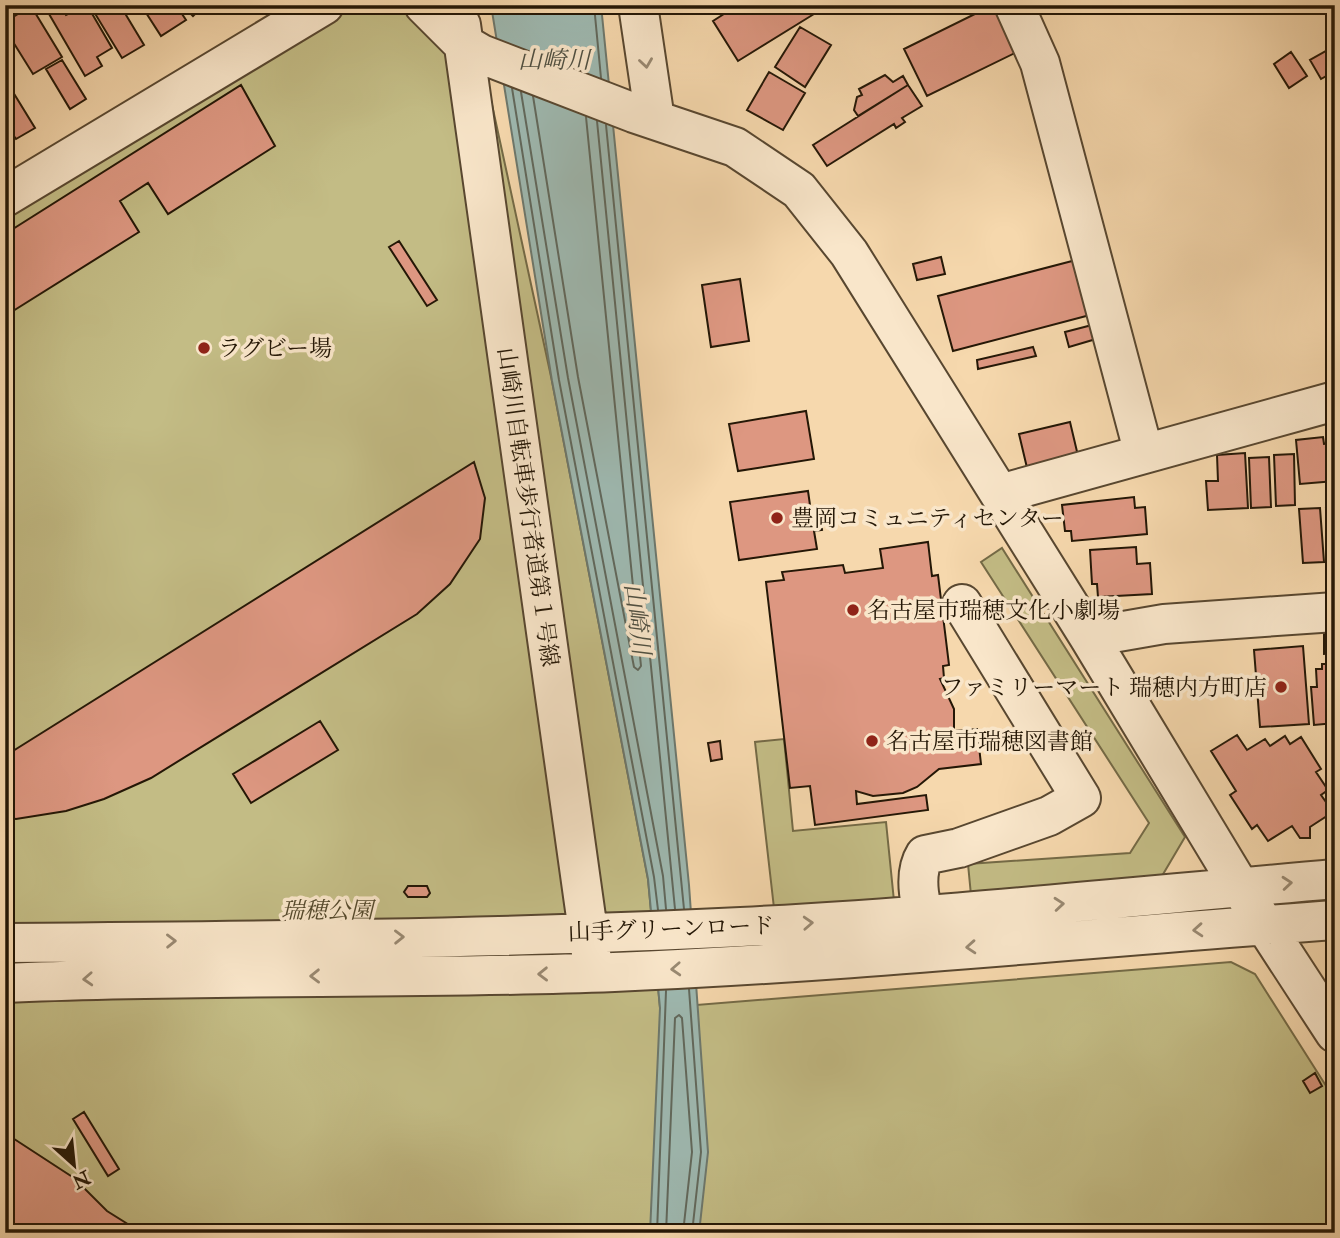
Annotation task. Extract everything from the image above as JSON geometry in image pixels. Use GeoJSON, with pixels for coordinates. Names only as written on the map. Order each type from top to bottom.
{"type":"FeatureCollection","features":[{"type":"Feature","properties":{"kind":"street"},"geometry":{"type":"LineString","coordinates":[[5,197],[324,5]]}},
{"type":"Feature","properties":{"kind":"street"},"geometry":{"type":"LineString","coordinates":[[424,5],[471,48],[644,117],[735,147],[799,191],[849,253],[1089,637],[1240,887],[1335,1033]]}},
{"type":"Feature","properties":{"kind":"street","name":"山崎川自転車歩行者道第１号線"},"geometry":{"type":"LineString","coordinates":[[460,5],[471,48],[602,972]]}},
{"type":"Feature","properties":{"kind":"street"},"geometry":{"type":"LineString","coordinates":[[638,5],[644,117]]}},
{"type":"Feature","properties":{"kind":"street"},"geometry":{"type":"LineString","coordinates":[[1014,5],[1040,63],[1144,454]]}},
{"type":"Feature","properties":{"kind":"street"},"geometry":{"type":"LineString","coordinates":[[999,494],[1335,401]]}},
{"type":"Feature","properties":{"kind":"street"},"geometry":{"type":"LineString","coordinates":[[929,933],[919,883],[919,863],[925,855],[959,848],[1049,816],[1081,798],[962,604]]}},
{"type":"Feature","properties":{"kind":"street"},"geometry":{"type":"LineString","coordinates":[[1089,637],[1164,624],[1335,612]]}},
{"type":"Feature","properties":{"kind":"street","name":"山手グリーンロード"},"geometry":{"type":"LineString","coordinates":[[5,983],[127,978],[602,972],[741,965],[929,933],[1240,887],[1335,879]]}},
{"type":"Feature","properties":{"kind":"street","name":"山手グリーンロード"},"geometry":{"type":"LineString","coordinates":[[5,943],[596,933],[740,927],[929,933],[1266,925],[1335,920]]}},
{"type":"Feature","properties":{"kind":"green space","name":"瑞穂公園"},"geometry":{"type":"Polygon","coordinates":[[[324,5],[424,5],[481,54],[552,381],[648,879],[660,1008],[1231,962],[1255,974],[1335,1100],[1335,1233],[5,1233],[5,197],[324,5]]]}},
{"type":"Feature","properties":{"kind":"green space"},"geometry":{"type":"Polygon","coordinates":[[[1002,548],[1185,837],[1159,881],[971,895],[968,864],[1130,853],[1149,823],[981,562],[1002,548]]]}},
{"type":"Feature","properties":{"kind":"green space"},"geometry":{"type":"Polygon","coordinates":[[[784,739],[793,831],[886,822],[894,901],[774,908],[755,742],[784,739]]]}},
{"type":"Feature","properties":{"kind":"water","name":"山崎川"},"geometry":{"type":"Polygon","coordinates":[[[491,5],[601,5],[689,885],[708,1152],[699,1233],[650,1233],[660,1008],[648,879],[552,381],[491,5]]]}},
{"type":"Feature","properties":{"kind":"building"},"geometry":{"type":"Polygon","coordinates":[[[60,5],[66,15],[87,5],[112,48],[97,57],[102,66],[85,76],[45,7],[60,5]]]}},
{"type":"Feature","properties":{"kind":"building"},"geometry":{"type":"Polygon","coordinates":[[[120,5],[144,45],[122,58],[91,7],[120,5]]]}},
{"type":"Feature","properties":{"kind":"building"},"geometry":{"type":"Polygon","coordinates":[[[141,5],[176,5],[186,20],[161,36],[141,5]]]}},
{"type":"Feature","properties":{"kind":"building"},"geometry":{"type":"Polygon","coordinates":[[[182,5],[204,5],[193,16],[182,5]]]}},
{"type":"Feature","properties":{"kind":"building"},"geometry":{"type":"Polygon","coordinates":[[[738,5],[809,5],[814,14],[738,61],[713,21],[738,5]]]}},
{"type":"Feature","properties":{"kind":"building"},"geometry":{"type":"Polygon","coordinates":[[[997,5],[1019,51],[927,96],[904,49],[997,5]]]}},
{"type":"Feature","properties":{"kind":"building"},"geometry":{"type":"Polygon","coordinates":[[[31,6],[62,57],[33,74],[5,29],[5,22],[31,6]]]}},
{"type":"Feature","properties":{"kind":"building"},"geometry":{"type":"Polygon","coordinates":[[[800,27],[831,45],[805,87],[775,67],[800,27]]]}},
{"type":"Feature","properties":{"kind":"building"},"geometry":{"type":"Polygon","coordinates":[[[1326,51],[1335,71],[1321,79],[1310,60],[1326,51]]]}},
{"type":"Feature","properties":{"kind":"building"},"geometry":{"type":"Polygon","coordinates":[[[1291,52],[1307,76],[1289,88],[1274,64],[1291,52]]]}},
{"type":"Feature","properties":{"kind":"building"},"geometry":{"type":"Polygon","coordinates":[[[62,60],[86,99],[70,109],[46,69],[62,60]]]}},
{"type":"Feature","properties":{"kind":"building"},"geometry":{"type":"Polygon","coordinates":[[[769,72],[805,93],[783,130],[747,110],[769,72]]]}},
{"type":"Feature","properties":{"kind":"building"},"geometry":{"type":"Polygon","coordinates":[[[885,75],[893,82],[903,76],[908,85],[858,116],[854,110],[857,97],[862,95],[859,89],[885,75]]]}},
{"type":"Feature","properties":{"kind":"building"},"geometry":{"type":"Polygon","coordinates":[[[5,79],[35,128],[16,139],[5,123],[5,79]]]}},
{"type":"Feature","properties":{"kind":"building"},"geometry":{"type":"Polygon","coordinates":[[[241,85],[275,146],[168,214],[148,183],[120,201],[139,232],[5,316],[5,234],[241,85]]]}},
{"type":"Feature","properties":{"kind":"building"},"geometry":{"type":"Polygon","coordinates":[[[908,85],[922,106],[902,118],[905,122],[896,128],[894,124],[827,166],[813,145],[908,85]]]}},
{"type":"Feature","properties":{"kind":"building"},"geometry":{"type":"Polygon","coordinates":[[[399,241],[437,300],[427,306],[389,247],[399,241]]]}},
{"type":"Feature","properties":{"kind":"building"},"geometry":{"type":"Polygon","coordinates":[[[941,257],[945,274],[917,280],[913,264],[941,257]]]}},
{"type":"Feature","properties":{"kind":"building"},"geometry":{"type":"Polygon","coordinates":[[[1076,260],[1090,315],[953,351],[938,296],[1076,260]]]}},
{"type":"Feature","properties":{"kind":"building"},"geometry":{"type":"Polygon","coordinates":[[[740,279],[749,341],[711,347],[702,285],[740,279]]]}},
{"type":"Feature","properties":{"kind":"building"},"geometry":{"type":"Polygon","coordinates":[[[1092,325],[1096,339],[1069,347],[1065,332],[1092,325]]]}},
{"type":"Feature","properties":{"kind":"building"},"geometry":{"type":"Polygon","coordinates":[[[1033,347],[1036,356],[978,369],[977,360],[1033,347]]]}},
{"type":"Feature","properties":{"kind":"building"},"geometry":{"type":"Polygon","coordinates":[[[806,411],[814,459],[738,471],[729,424],[806,411]]]}},
{"type":"Feature","properties":{"kind":"building"},"geometry":{"type":"Polygon","coordinates":[[[1070,422],[1079,460],[1028,472],[1019,434],[1070,422]]]}},
{"type":"Feature","properties":{"kind":"building"},"geometry":{"type":"Polygon","coordinates":[[[1323,437],[1324,444],[1333,443],[1335,481],[1300,484],[1296,440],[1323,437]]]}},
{"type":"Feature","properties":{"kind":"building"},"geometry":{"type":"Polygon","coordinates":[[[1245,453],[1248,508],[1208,510],[1206,481],[1218,481],[1217,455],[1245,453]]]}},
{"type":"Feature","properties":{"kind":"building"},"geometry":{"type":"Polygon","coordinates":[[[1294,454],[1295,505],[1276,506],[1274,455],[1294,454]]]}},
{"type":"Feature","properties":{"kind":"building"},"geometry":{"type":"Polygon","coordinates":[[[1269,457],[1271,507],[1251,508],[1249,458],[1269,457]]]}},
{"type":"Feature","properties":{"kind":"building"},"geometry":{"type":"Polygon","coordinates":[[[474,462],[485,498],[480,539],[450,584],[417,614],[151,778],[104,799],[66,811],[16,819],[5,817],[5,756],[474,462]]]}},
{"type":"Feature","properties":{"kind":"building"},"geometry":{"type":"Polygon","coordinates":[[[808,491],[812,519],[820,517],[822,530],[814,531],[817,549],[739,560],[730,502],[808,491]]]}},
{"type":"Feature","properties":{"kind":"building"},"geometry":{"type":"Polygon","coordinates":[[[1134,497],[1135,508],[1145,507],[1147,534],[1072,541],[1071,531],[1065,531],[1062,505],[1134,497]]]}},
{"type":"Feature","properties":{"kind":"building"},"geometry":{"type":"Polygon","coordinates":[[[1320,508],[1324,562],[1303,563],[1299,509],[1320,508]]]}},
{"type":"Feature","properties":{"kind":"building"},"geometry":{"type":"Polygon","coordinates":[[[1326,508],[1335,508],[1335,560],[1330,560],[1326,508]]]}},
{"type":"Feature","properties":{"kind":"building"},"geometry":{"type":"Polygon","coordinates":[[[928,542],[932,576],[938,575],[949,665],[943,666],[944,678],[940,679],[954,709],[954,731],[977,729],[981,764],[939,769],[917,787],[903,793],[873,796],[856,791],[857,804],[926,795],[928,810],[815,825],[810,786],[790,788],[766,582],[784,580],[782,572],[843,565],[845,573],[883,568],[880,549],[928,542]]]}},
{"type":"Feature","properties":{"kind":"building"},"geometry":{"type":"Polygon","coordinates":[[[1136,547],[1137,564],[1150,563],[1152,594],[1098,597],[1097,584],[1092,584],[1090,550],[1136,547]]]}},
{"type":"Feature","properties":{"kind":"building"},"geometry":{"type":"Polygon","coordinates":[[[1324,632],[1335,632],[1335,653],[1324,654],[1324,632]]]}},
{"type":"Feature","properties":{"kind":"building","name":"ファミリーマート 瑞穂内方町店"},"geometry":{"type":"Polygon","coordinates":[[[1303,646],[1309,724],[1260,727],[1254,650],[1303,646]]]}},
{"type":"Feature","properties":{"kind":"building"},"geometry":{"type":"Polygon","coordinates":[[[1322,664],[1335,664],[1335,723],[1314,725],[1311,687],[1317,687],[1316,669],[1322,669],[1322,664]]]}},
{"type":"Feature","properties":{"kind":"building"},"geometry":{"type":"Polygon","coordinates":[[[320,721],[338,750],[251,803],[233,774],[320,721]]]}},
{"type":"Feature","properties":{"kind":"building"},"geometry":{"type":"Polygon","coordinates":[[[1237,735],[1247,750],[1265,739],[1270,746],[1285,736],[1290,744],[1301,737],[1321,769],[1316,772],[1328,790],[1321,795],[1333,812],[1310,827],[1310,838],[1300,838],[1292,826],[1268,841],[1257,825],[1252,829],[1230,795],[1236,791],[1211,751],[1237,735]]]}},
{"type":"Feature","properties":{"kind":"building"},"geometry":{"type":"Polygon","coordinates":[[[1335,735],[1335,814],[1329,736],[1335,735]]]}},
{"type":"Feature","properties":{"kind":"building"},"geometry":{"type":"Polygon","coordinates":[[[720,741],[722,759],[711,761],[708,743],[720,741]]]}},
{"type":"Feature","properties":{"kind":"building"},"geometry":{"type":"Polygon","coordinates":[[[408,886],[427,886],[430,893],[427,897],[408,897],[404,892],[408,886]]]}},
{"type":"Feature","properties":{"kind":"building"},"geometry":{"type":"Polygon","coordinates":[[[1315,1073],[1322,1086],[1310,1093],[1303,1081],[1315,1073]]]}},
{"type":"Feature","properties":{"kind":"building"},"geometry":{"type":"Polygon","coordinates":[[[84,1112],[119,1169],[108,1176],[73,1119],[84,1112]]]}},
{"type":"Feature","properties":{"kind":"building"},"geometry":{"type":"Polygon","coordinates":[[[5,1133],[74,1178],[107,1211],[142,1233],[5,1233],[5,1133]]]}},
{"type":"Feature","properties":{"kind":"place","name":"ラグビー場"},"geometry":{"type":"Point","coordinates":[204,348]}},
{"type":"Feature","properties":{"kind":"place","name":"豊岡コミュニティセンター"},"geometry":{"type":"Point","coordinates":[777,518]}},
{"type":"Feature","properties":{"kind":"place","name":"名古屋市瑞穂文化小劇場"},"geometry":{"type":"Point","coordinates":[853,610]}},
{"type":"Feature","properties":{"kind":"place","name":"ファミリーマート 瑞穂内方町店"},"geometry":{"type":"Point","coordinates":[1281,687]}},
{"type":"Feature","properties":{"kind":"place","name":"名古屋市瑞穂図書館"},"geometry":{"type":"Point","coordinates":[872,741]}}]}
